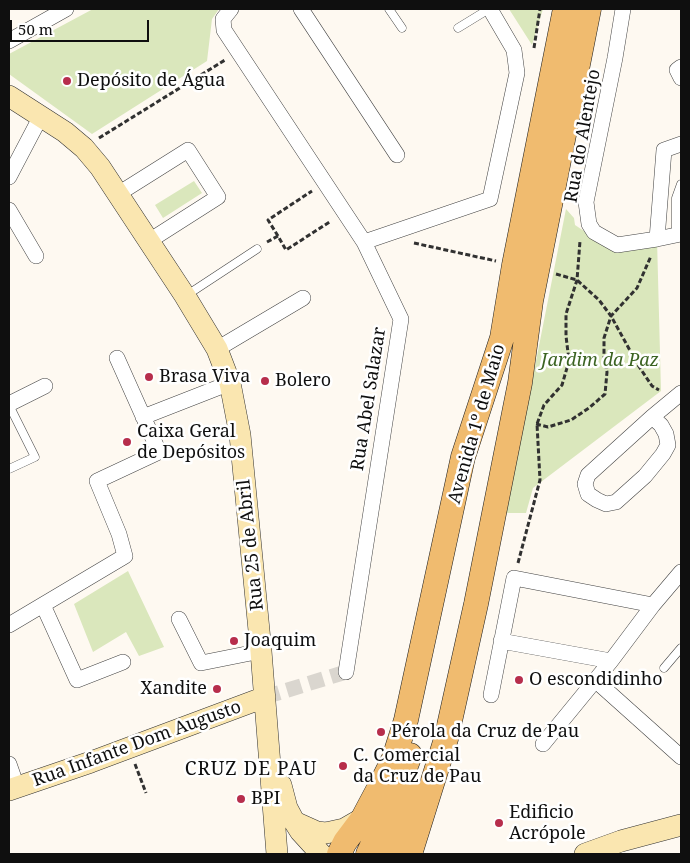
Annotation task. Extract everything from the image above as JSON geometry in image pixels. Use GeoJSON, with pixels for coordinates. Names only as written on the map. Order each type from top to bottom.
{"type":"FeatureCollection","features":[{"type":"Feature","properties":{"kind":"main road","name":"Avenida 1º de Maio"},"geometry":{"type":"LineString","coordinates":[[339,854],[345,842],[363,818],[394,758],[406,720],[463,457],[502,338],[514,265],[566,9]]}},
{"type":"Feature","properties":{"kind":"main road","name":"Avenida 1º de Maio"},"geometry":{"type":"LineString","coordinates":[[415,849],[446,739],[478,595],[520,383],[531,302],[589,9]]}},
{"type":"Feature","properties":{"kind":"main road","name":"Rua 25 de Abril"},"geometry":{"type":"LineString","coordinates":[[9,96],[65,132],[84,148],[100,167],[185,296],[217,349],[230,383],[240,435],[278,854]]}},
{"type":"Feature","properties":{"kind":"main road"},"geometry":{"type":"LineString","coordinates":[[387,854],[415,797],[428,760],[443,700],[498,439],[531,302]]}},
{"type":"Feature","properties":{"kind":"main road"},"geometry":{"type":"LineString","coordinates":[[368,854],[395,796],[420,721],[496,380],[502,338]]}},
{"type":"Feature","properties":{"kind":"main road","name":"Rua Infante Dom Augusto"},"geometry":{"type":"LineString","coordinates":[[13,788],[265,697]]}},
{"type":"Feature","properties":{"kind":"main road","name":"Rua 25 de Abril"},"geometry":{"type":"LineString","coordinates":[[268,744],[288,808],[295,823],[321,854]]}},
{"type":"Feature","properties":{"kind":"main road"},"geometry":{"type":"LineString","coordinates":[[295,823],[317,832],[326,833],[344,829],[363,818]]}},
{"type":"Feature","properties":{"kind":"main road"},"geometry":{"type":"LineString","coordinates":[[585,854],[621,841],[681,825]]}},
{"type":"Feature","properties":{"kind":"street"},"geometry":{"type":"LineString","coordinates":[[9,41],[66,9]]}},
{"type":"Feature","properties":{"kind":"street","name":"Rua Abel Salazar"},"geometry":{"type":"LineString","coordinates":[[231,9],[222,19],[224,30],[364,242],[400,318],[346,672]]}},
{"type":"Feature","properties":{"kind":"street"},"geometry":{"type":"LineString","coordinates":[[301,9],[397,155]]}},
{"type":"Feature","properties":{"kind":"street"},"geometry":{"type":"LineString","coordinates":[[364,242],[490,199],[517,74],[514,50],[489,9]]}},
{"type":"Feature","properties":{"kind":"street","name":"Rua do Alentejo"},"geometry":{"type":"LineString","coordinates":[[623,9],[587,206],[589,224],[594,232],[617,245],[657,240],[679,234]]}},
{"type":"Feature","properties":{"kind":"street"},"geometry":{"type":"LineString","coordinates":[[681,67],[677,70],[681,78]]}},
{"type":"Feature","properties":{"kind":"street"},"geometry":{"type":"LineString","coordinates":[[9,177],[41,116]]}},
{"type":"Feature","properties":{"kind":"street"},"geometry":{"type":"LineString","coordinates":[[657,240],[664,150],[681,144]]}},
{"type":"Feature","properties":{"kind":"street"},"geometry":{"type":"LineString","coordinates":[[118,194],[188,150],[218,197],[149,241]]}},
{"type":"Feature","properties":{"kind":"street"},"geometry":{"type":"LineString","coordinates":[[9,210],[36,256]]}},
{"type":"Feature","properties":{"kind":"street"},"geometry":{"type":"LineString","coordinates":[[217,349],[303,298]]}},
{"type":"Feature","properties":{"kind":"street"},"geometry":{"type":"LineString","coordinates":[[9,624],[125,556],[119,534],[97,481],[159,452],[117,358]]}},
{"type":"Feature","properties":{"kind":"street"},"geometry":{"type":"LineString","coordinates":[[143,417],[230,383]]}},
{"type":"Feature","properties":{"kind":"street"},"geometry":{"type":"LineString","coordinates":[[9,404],[45,386]]}},
{"type":"Feature","properties":{"kind":"street"},"geometry":{"type":"LineString","coordinates":[[652,417],[661,425],[666,434],[668,445],[644,476],[616,502],[606,504],[588,494],[585,484],[588,475],[652,417],[681,392]]}},
{"type":"Feature","properties":{"kind":"street"},"geometry":{"type":"LineString","coordinates":[[543,744],[681,572]]}},
{"type":"Feature","properties":{"kind":"street"},"geometry":{"type":"LineString","coordinates":[[490,695],[514,578],[653,605]]}},
{"type":"Feature","properties":{"kind":"street"},"geometry":{"type":"LineString","coordinates":[[43,605],[77,680],[124,662]]}},
{"type":"Feature","properties":{"kind":"street"},"geometry":{"type":"LineString","coordinates":[[179,619],[201,663],[261,650]]}},
{"type":"Feature","properties":{"kind":"street"},"geometry":{"type":"LineString","coordinates":[[501,641],[611,661]]}},
{"type":"Feature","properties":{"kind":"street"},"geometry":{"type":"LineString","coordinates":[[595,680],[681,756]]}},
{"type":"Feature","properties":{"kind":"street"},"geometry":{"type":"LineString","coordinates":[[9,764],[13,788]]}},
{"type":"Feature","properties":{"kind":"lane"},"geometry":{"type":"LineString","coordinates":[[389,9],[402,28]]}},
{"type":"Feature","properties":{"kind":"lane"},"geometry":{"type":"LineString","coordinates":[[458,28],[489,9]]}},
{"type":"Feature","properties":{"kind":"lane"},"geometry":{"type":"LineString","coordinates":[[679,234],[676,198],[681,184]]}},
{"type":"Feature","properties":{"kind":"lane"},"geometry":{"type":"LineString","coordinates":[[185,296],[257,249]]}},
{"type":"Feature","properties":{"kind":"lane"},"geometry":{"type":"LineString","coordinates":[[9,404],[34,457],[9,469]]}},
{"type":"Feature","properties":{"kind":"lane"},"geometry":{"type":"LineString","coordinates":[[664,668],[681,648]]}},
{"type":"Feature","properties":{"kind":"path"},"geometry":{"type":"LineString","coordinates":[[533,57],[540,9]]}},
{"type":"Feature","properties":{"kind":"path"},"geometry":{"type":"LineString","coordinates":[[84,148],[238,52]]}},
{"type":"Feature","properties":{"kind":"path"},"geometry":{"type":"LineString","coordinates":[[325,183],[268,220],[286,250],[344,212]]}},
{"type":"Feature","properties":{"kind":"path"},"geometry":{"type":"LineString","coordinates":[[514,578],[540,480],[537,424],[544,405],[562,385],[569,361],[566,314],[577,280],[579,245],[587,206]]}},
{"type":"Feature","properties":{"kind":"path"},"geometry":{"type":"LineString","coordinates":[[401,230],[405,241],[514,265]]}},
{"type":"Feature","properties":{"kind":"path"},"geometry":{"type":"LineString","coordinates":[[257,249],[278,236]]}},
{"type":"Feature","properties":{"kind":"path"},"geometry":{"type":"LineString","coordinates":[[512,422],[548,427],[571,420],[605,394],[607,372],[604,357],[604,338],[611,316],[637,288],[657,240]]}},
{"type":"Feature","properties":{"kind":"path"},"geometry":{"type":"LineString","coordinates":[[577,280],[599,300],[611,316],[652,386],[661,391]]}},
{"type":"Feature","properties":{"kind":"path"},"geometry":{"type":"LineString","coordinates":[[128,748],[146,793]]}},
{"type":"Feature","properties":{"kind":"green space"},"geometry":{"type":"Polygon","coordinates":[[[93,9],[219,9],[212,19],[207,61],[92,134],[9,74],[9,54],[93,9]]]}},
{"type":"Feature","properties":{"kind":"green space"},"geometry":{"type":"Polygon","coordinates":[[[509,9],[543,9],[532,45],[509,9]]]}},
{"type":"Feature","properties":{"kind":"green space"},"geometry":{"type":"Polygon","coordinates":[[[194,181],[202,193],[163,218],[155,205],[194,181]]]}},
{"type":"Feature","properties":{"kind":"green space","name":"Jardim da Paz"},"geometry":{"type":"Polygon","coordinates":[[[566,209],[574,218],[575,225],[602,243],[657,239],[661,391],[533,488],[526,513],[506,513],[566,209]]]}},
{"type":"Feature","properties":{"kind":"green space"},"geometry":{"type":"Polygon","coordinates":[[[128,571],[164,647],[139,656],[126,632],[93,652],[74,604],[128,571]]]}},
{"type":"Feature","properties":{"kind":"tunnel"},"geometry":{"type":"LineString","coordinates":[[265,697],[346,672]]}},
{"type":"Feature","properties":{"kind":"place","name":"Depósito de Água"},"geometry":{"type":"Point","coordinates":[67,81]}},
{"type":"Feature","properties":{"kind":"place","name":"Brasa Viva"},"geometry":{"type":"Point","coordinates":[149,377]}},
{"type":"Feature","properties":{"kind":"place","name":"Bolero"},"geometry":{"type":"Point","coordinates":[265,381]}},
{"type":"Feature","properties":{"kind":"place","name":"Caixa Geral de Depósitos"},"geometry":{"type":"Point","coordinates":[127,442]}},
{"type":"Feature","properties":{"kind":"place","name":"Joaquim"},"geometry":{"type":"Point","coordinates":[234,641]}},
{"type":"Feature","properties":{"kind":"place","name":"O escondidinho"},"geometry":{"type":"Point","coordinates":[519,680]}},
{"type":"Feature","properties":{"kind":"place","name":"Xandite"},"geometry":{"type":"Point","coordinates":[217,689]}},
{"type":"Feature","properties":{"kind":"place","name":"Pérola da Cruz de Pau"},"geometry":{"type":"Point","coordinates":[381,732]}},
{"type":"Feature","properties":{"kind":"place","name":"C. Comercial da Cruz de Pau"},"geometry":{"type":"Point","coordinates":[343,766]}},
{"type":"Feature","properties":{"kind":"place","name":"BPI"},"geometry":{"type":"Point","coordinates":[241,799]}},
{"type":"Feature","properties":{"kind":"place","name":"Edificio Acrópole"},"geometry":{"type":"Point","coordinates":[499,823]}},
{"type":"Feature","properties":{"kind":"district","name":"CRUZ DE PAU"},"geometry":{"type":"Point","coordinates":[251,770]}}]}
